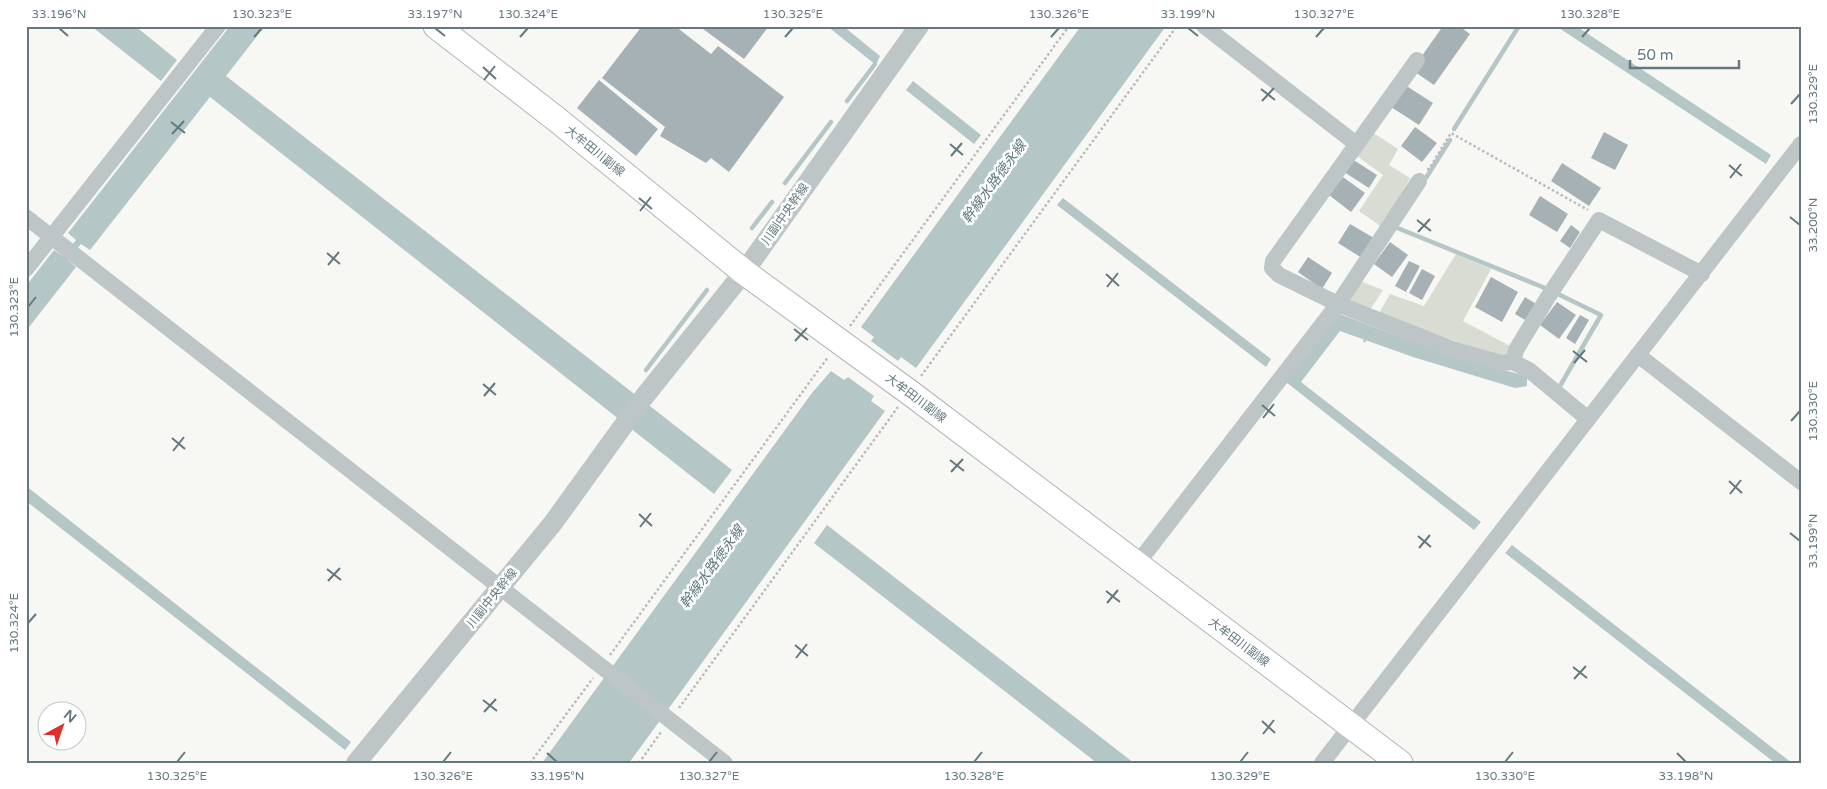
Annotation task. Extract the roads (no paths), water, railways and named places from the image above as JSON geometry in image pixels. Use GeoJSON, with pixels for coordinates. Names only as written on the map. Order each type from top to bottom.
{"type":"FeatureCollection","features":[{"type":"Feature","properties":{"kind":"main road","name":"大牟田川副線"},"geometry":{"type":"LineString","coordinates":[[436,26],[555,118],[744,272],[909,392],[1400,763]]}},
{"type":"Feature","properties":{"kind":"street"},"geometry":{"type":"LineString","coordinates":[[26,270],[218,26]]}},
{"type":"Feature","properties":{"kind":"street","name":"川副中央幹線"},"geometry":{"type":"LineString","coordinates":[[356,763],[553,524],[644,397],[744,272],[919,26]]}},
{"type":"Feature","properties":{"kind":"street"},"geometry":{"type":"LineString","coordinates":[[1204,26],[1356,143]]}},
{"type":"Feature","properties":{"kind":"street"},"geometry":{"type":"LineString","coordinates":[[1417,60],[1273,261],[1272,268],[1279,275],[1338,304],[1452,349],[1501,363],[1512,362],[1529,370],[1588,419]]}},
{"type":"Feature","properties":{"kind":"street"},"geometry":{"type":"LineString","coordinates":[[1322,763],[1801,144]]}},
{"type":"Feature","properties":{"kind":"street"},"geometry":{"type":"LineString","coordinates":[[1137,564],[1338,304],[1419,175]]}},
{"type":"Feature","properties":{"kind":"street"},"geometry":{"type":"LineString","coordinates":[[26,217],[725,763]]}},
{"type":"Feature","properties":{"kind":"street"},"geometry":{"type":"LineString","coordinates":[[1512,362],[1516,350],[1548,297],[1598,220],[1702,274]]}},
{"type":"Feature","properties":{"kind":"street"},"geometry":{"type":"LineString","coordinates":[[1638,355],[1801,482]]}},
{"type":"Feature","properties":{"kind":"water"},"geometry":{"type":"Polygon","coordinates":[[[91,26],[135,26],[177,60],[161,81],[91,26]]]}},
{"type":"Feature","properties":{"kind":"water"},"geometry":{"type":"Polygon","coordinates":[[[230,26],[265,26],[226,76],[732,470],[714,494],[210,97],[90,250],[81,244],[68,260],[76,267],[26,331],[26,286],[54,250],[63,256],[76,240],[68,233],[230,26]]]}},
{"type":"Feature","properties":{"kind":"water"},"geometry":{"type":"Polygon","coordinates":[[[827,26],[843,26],[880,56],[876,65],[827,26]]]}},
{"type":"Feature","properties":{"kind":"water","name":"幹線水路徳永線"},"geometry":{"type":"Polygon","coordinates":[[[1081,26],[1166,26],[916,368],[901,357],[898,361],[871,341],[874,337],[861,327],[1081,26]]]}},
{"type":"Feature","properties":{"kind":"water"},"geometry":{"type":"Polygon","coordinates":[[[1556,26],[1576,26],[1771,155],[1766,164],[1556,26]]]}},
{"type":"Feature","properties":{"kind":"water"},"geometry":{"type":"Polygon","coordinates":[[[913,81],[981,135],[974,144],[906,90],[913,81]]]}},
{"type":"Feature","properties":{"kind":"water"},"geometry":{"type":"Polygon","coordinates":[[[1063,198],[1271,359],[1266,367],[1057,205],[1063,198]]]}},
{"type":"Feature","properties":{"kind":"water"},"geometry":{"type":"Polygon","coordinates":[[[1340,314],[1453,357],[1527,376],[1527,386],[1515,388],[1413,357],[1340,331],[1301,382],[1481,522],[1474,530],[1286,382],[1340,314]]]}},
{"type":"Feature","properties":{"kind":"water","name":"幹線水路徳永線"},"geometry":{"type":"Polygon","coordinates":[[[831,371],[844,380],[848,377],[874,396],[871,401],[885,411],[629,763],[542,763],[812,393],[831,371]]]}},
{"type":"Feature","properties":{"kind":"water"},"geometry":{"type":"Polygon","coordinates":[[[26,486],[351,742],[345,750],[26,501],[26,486]]]}},
{"type":"Feature","properties":{"kind":"water"},"geometry":{"type":"Polygon","coordinates":[[[827,525],[1134,763],[1097,763],[814,543],[827,525]]]}},
{"type":"Feature","properties":{"kind":"water"},"geometry":{"type":"Polygon","coordinates":[[[1512,545],[1792,763],[1775,763],[1505,553],[1512,545]]]}},
{"type":"Feature","properties":{"kind":"waterway"},"geometry":{"type":"LineString","coordinates":[[1454,129],[1519,26]]}},
{"type":"Feature","properties":{"kind":"waterway"},"geometry":{"type":"LineString","coordinates":[[847,101],[875,64]]}},
{"type":"Feature","properties":{"kind":"waterway"},"geometry":{"type":"LineString","coordinates":[[785,183],[831,122]]}},
{"type":"Feature","properties":{"kind":"waterway"},"geometry":{"type":"LineString","coordinates":[[1424,181],[1450,140]]}},
{"type":"Feature","properties":{"kind":"waterway"},"geometry":{"type":"LineString","coordinates":[[752,228],[772,202]]}},
{"type":"Feature","properties":{"kind":"waterway"},"geometry":{"type":"LineString","coordinates":[[1395,227],[1545,288]]}},
{"type":"Feature","properties":{"kind":"waterway"},"geometry":{"type":"LineString","coordinates":[[646,370],[707,290]]}},
{"type":"Feature","properties":{"kind":"waterway"},"geometry":{"type":"LineString","coordinates":[[1558,294],[1601,315],[1560,386]]}}]}
